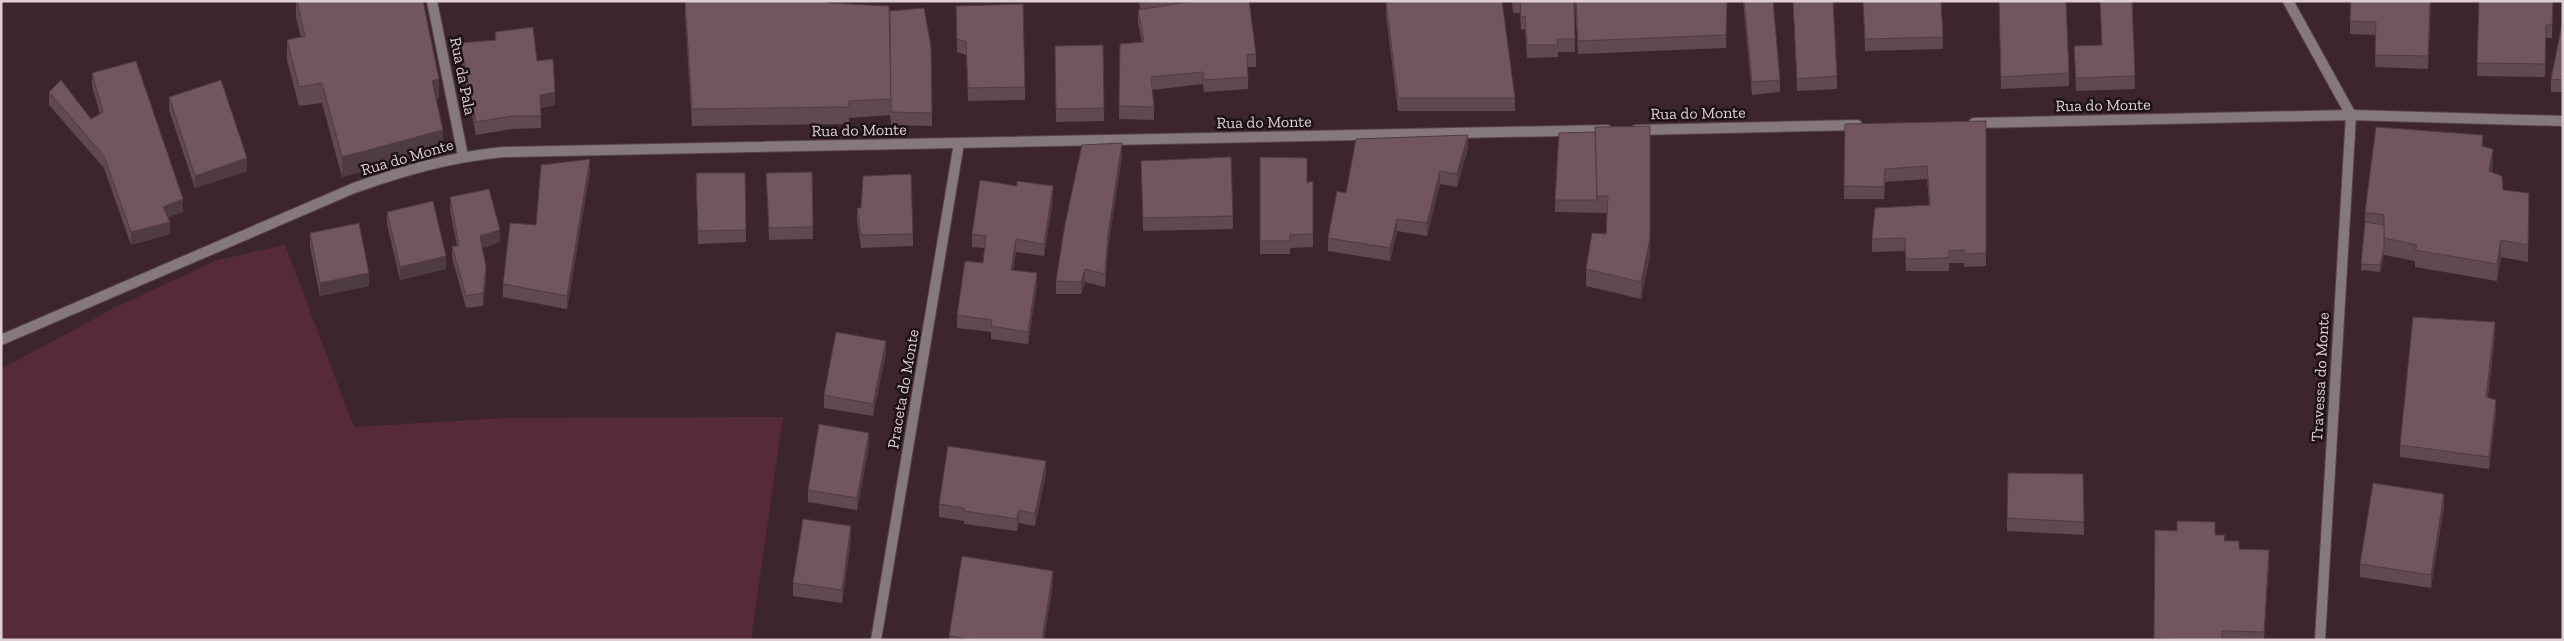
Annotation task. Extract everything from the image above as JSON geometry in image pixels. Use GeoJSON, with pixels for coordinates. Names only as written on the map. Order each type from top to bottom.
{"type":"FeatureCollection","features":[{"type":"Feature","properties":{"kind":"street","name":"Rua da Pala"},"geometry":{"type":"LineString","coordinates":[[432,1],[463,156]]}},
{"type":"Feature","properties":{"kind":"street"},"geometry":{"type":"LineString","coordinates":[[2288,1],[2350,115]]}},
{"type":"Feature","properties":{"kind":"street","name":"Rua do Monte"},"geometry":{"type":"LineString","coordinates":[[1963,123],[2350,115],[2563,121]]}},
{"type":"Feature","properties":{"kind":"street","name":"Travessa do Monte"},"geometry":{"type":"LineString","coordinates":[[2320,640],[2350,115]]}},
{"type":"Feature","properties":{"kind":"street","name":"Rua do Monte"},"geometry":{"type":"LineString","coordinates":[[1,340],[354,188],[410,168],[463,156],[504,152],[1864,125]]}},
{"type":"Feature","properties":{"kind":"street","name":"Praceta do Monte"},"geometry":{"type":"LineString","coordinates":[[876,640],[959,143]]}},
{"type":"Feature","properties":{"kind":"shaded area"},"geometry":{"type":"Polygon","coordinates":[[[285,245],[354,427],[505,418],[783,417],[751,640],[1,640],[1,369],[114,308],[217,260],[285,245]]]}},
{"type":"Feature","properties":{"kind":"building"},"geometry":{"type":"Polygon","coordinates":[[[297,1],[423,1],[439,79],[432,81],[443,130],[342,157],[322,83],[299,87],[287,40],[305,36],[297,1]]]}},
{"type":"Feature","properties":{"kind":"building"},"geometry":{"type":"Polygon","coordinates":[[[685,1],[827,1],[828,3],[889,6],[891,99],[849,101],[849,107],[692,109],[685,1]]]}},
{"type":"Feature","properties":{"kind":"building"},"geometry":{"type":"Polygon","coordinates":[[[1194,1],[1249,1],[1256,54],[1247,55],[1248,77],[1204,80],[1203,72],[1151,77],[1154,107],[1119,106],[1120,44],[1144,42],[1138,10],[1194,1]]]}},
{"type":"Feature","properties":{"kind":"building"},"geometry":{"type":"Polygon","coordinates":[[[1395,1],[1502,1],[1515,98],[1398,98],[1386,3],[1395,1]]]}},
{"type":"Feature","properties":{"kind":"building"},"geometry":{"type":"Polygon","coordinates":[[[1520,1],[1574,1],[1575,39],[1557,39],[1558,45],[1527,45],[1525,16],[1521,17],[1520,1]]]}},
{"type":"Feature","properties":{"kind":"building"},"geometry":{"type":"Polygon","coordinates":[[[1576,1],[1727,1],[1726,35],[1578,41],[1576,1]]]}},
{"type":"Feature","properties":{"kind":"building"},"geometry":{"type":"Polygon","coordinates":[[[1744,1],[1773,1],[1780,80],[1752,82],[1744,1]]]}},
{"type":"Feature","properties":{"kind":"building"},"geometry":{"type":"Polygon","coordinates":[[[1793,1],[1833,1],[1837,76],[1797,79],[1793,1]]]}},
{"type":"Feature","properties":{"kind":"building"},"geometry":{"type":"Polygon","coordinates":[[[1863,1],[1941,1],[1943,37],[1865,39],[1863,1]]]}},
{"type":"Feature","properties":{"kind":"building"},"geometry":{"type":"Polygon","coordinates":[[[1999,1],[2066,1],[2069,73],[2001,77],[1999,1]]]}},
{"type":"Feature","properties":{"kind":"building"},"geometry":{"type":"Polygon","coordinates":[[[2100,1],[2132,1],[2135,76],[2076,78],[2074,46],[2102,45],[2100,1]]]}},
{"type":"Feature","properties":{"kind":"building"},"geometry":{"type":"Polygon","coordinates":[[[2351,1],[2430,1],[2428,56],[2375,55],[2376,22],[2350,21],[2351,1]]]}},
{"type":"Feature","properties":{"kind":"building"},"geometry":{"type":"Polygon","coordinates":[[[2479,1],[2553,1],[2552,25],[2546,25],[2545,64],[2477,63],[2479,1]]]}},
{"type":"Feature","properties":{"kind":"building"},"geometry":{"type":"Polygon","coordinates":[[[1023,4],[1025,87],[968,88],[966,42],[957,39],[956,6],[1023,4]]]}},
{"type":"Feature","properties":{"kind":"building"},"geometry":{"type":"Polygon","coordinates":[[[924,8],[931,47],[932,113],[891,112],[890,11],[924,8]]]}},
{"type":"Feature","properties":{"kind":"building"},"geometry":{"type":"Polygon","coordinates":[[[2563,20],[2563,80],[2551,79],[2563,20]]]}},
{"type":"Feature","properties":{"kind":"building"},"geometry":{"type":"Polygon","coordinates":[[[533,27],[537,61],[553,59],[555,92],[540,95],[541,116],[512,116],[476,122],[460,43],[496,40],[495,32],[533,27]]]}},
{"type":"Feature","properties":{"kind":"building"},"geometry":{"type":"Polygon","coordinates":[[[1103,45],[1104,108],[1056,109],[1055,46],[1103,45]]]}},
{"type":"Feature","properties":{"kind":"building"},"geometry":{"type":"Polygon","coordinates":[[[136,61],[183,199],[163,207],[170,222],[131,232],[104,156],[49,92],[61,80],[91,119],[103,112],[92,73],[136,61]]]}},
{"type":"Feature","properties":{"kind":"building"},"geometry":{"type":"Polygon","coordinates":[[[221,80],[247,158],[195,176],[169,97],[221,80]]]}},
{"type":"Feature","properties":{"kind":"building"},"geometry":{"type":"Polygon","coordinates":[[[1986,121],[1986,253],[1964,254],[1964,250],[1949,251],[1949,258],[1906,259],[1905,238],[1872,239],[1875,208],[1930,205],[1927,166],[1885,169],[1884,187],[1844,186],[1845,124],[1986,121]]]}},
{"type":"Feature","properties":{"kind":"building"},"geometry":{"type":"Polygon","coordinates":[[[1650,126],[1650,238],[1641,282],[1586,269],[1592,233],[1606,234],[1608,196],[1597,196],[1595,127],[1650,126]]]}},
{"type":"Feature","properties":{"kind":"building"},"geometry":{"type":"Polygon","coordinates":[[[2376,127],[2483,135],[2482,146],[2493,149],[2489,171],[2502,176],[2503,190],[2529,193],[2528,245],[2501,240],[2497,264],[2415,250],[2417,245],[2384,238],[2384,215],[2365,212],[2376,127]]]}},
{"type":"Feature","properties":{"kind":"building"},"geometry":{"type":"Polygon","coordinates":[[[1595,132],[1597,200],[1555,200],[1559,133],[1595,132]]]}},
{"type":"Feature","properties":{"kind":"building"},"geometry":{"type":"Polygon","coordinates":[[[1468,135],[1457,174],[1440,171],[1427,223],[1397,219],[1390,248],[1328,238],[1337,191],[1346,193],[1356,139],[1468,135]]]}},
{"type":"Feature","properties":{"kind":"building"},"geometry":{"type":"Polygon","coordinates":[[[1122,143],[1108,235],[1105,274],[1085,269],[1081,282],[1056,281],[1065,224],[1082,145],[1122,143]]]}},
{"type":"Feature","properties":{"kind":"building"},"geometry":{"type":"Polygon","coordinates":[[[1231,157],[1233,216],[1143,218],[1141,161],[1231,157]]]}},
{"type":"Feature","properties":{"kind":"building"},"geometry":{"type":"Polygon","coordinates":[[[1260,157],[1307,158],[1307,183],[1313,181],[1313,234],[1290,235],[1290,241],[1260,241],[1260,157]]]}},
{"type":"Feature","properties":{"kind":"building"},"geometry":{"type":"Polygon","coordinates":[[[590,159],[567,296],[503,284],[510,223],[536,225],[541,165],[590,159]]]}},
{"type":"Feature","properties":{"kind":"building"},"geometry":{"type":"Polygon","coordinates":[[[812,172],[813,227],[769,228],[766,173],[812,172]]]}},
{"type":"Feature","properties":{"kind":"building"},"geometry":{"type":"Polygon","coordinates":[[[696,173],[745,173],[746,230],[698,231],[696,173]]]}},
{"type":"Feature","properties":{"kind":"building"},"geometry":{"type":"Polygon","coordinates":[[[911,174],[913,234],[861,235],[857,208],[861,208],[863,176],[911,174]]]}},
{"type":"Feature","properties":{"kind":"building"},"geometry":{"type":"Polygon","coordinates":[[[980,180],[1017,186],[1017,181],[1053,186],[1044,244],[1016,239],[1011,270],[1037,273],[1028,332],[991,326],[992,320],[957,315],[965,261],[983,263],[986,236],[972,234],[980,180]]]}},
{"type":"Feature","properties":{"kind":"building"},"geometry":{"type":"Polygon","coordinates":[[[489,189],[500,230],[480,236],[486,267],[483,293],[466,296],[452,246],[459,246],[450,197],[489,189]]]}},
{"type":"Feature","properties":{"kind":"building"},"geometry":{"type":"Polygon","coordinates":[[[433,201],[446,256],[400,267],[387,212],[433,201]]]}},
{"type":"Feature","properties":{"kind":"building"},"geometry":{"type":"Polygon","coordinates":[[[2365,222],[2384,225],[2384,248],[2380,265],[2361,264],[2365,222]]]}},
{"type":"Feature","properties":{"kind":"building"},"geometry":{"type":"Polygon","coordinates":[[[359,223],[369,273],[320,283],[310,233],[359,223]]]}},
{"type":"Feature","properties":{"kind":"building"},"geometry":{"type":"Polygon","coordinates":[[[2413,317],[2495,322],[2486,397],[2496,400],[2489,457],[2400,445],[2413,317]]]}},
{"type":"Feature","properties":{"kind":"building"},"geometry":{"type":"Polygon","coordinates":[[[836,332],[886,341],[873,404],[824,395],[836,332]]]}},
{"type":"Feature","properties":{"kind":"building"},"geometry":{"type":"Polygon","coordinates":[[[819,424],[869,433],[857,498],[808,490],[819,424]]]}},
{"type":"Feature","properties":{"kind":"building"},"geometry":{"type":"Polygon","coordinates":[[[948,446],[1046,461],[1035,514],[1019,510],[1017,519],[964,511],[964,508],[939,504],[948,446]]]}},
{"type":"Feature","properties":{"kind":"building"},"geometry":{"type":"Polygon","coordinates":[[[2008,473],[2083,474],[2084,522],[2007,518],[2008,473]]]}},
{"type":"Feature","properties":{"kind":"building"},"geometry":{"type":"Polygon","coordinates":[[[2373,483],[2444,494],[2431,575],[2360,564],[2373,483]]]}},
{"type":"Feature","properties":{"kind":"building"},"geometry":{"type":"Polygon","coordinates":[[[803,519],[851,526],[842,590],[793,583],[803,519]]]}},
{"type":"Feature","properties":{"kind":"building"},"geometry":{"type":"Polygon","coordinates":[[[2177,521],[2215,522],[2215,535],[2225,535],[2224,541],[2239,541],[2239,549],[2269,550],[2264,632],[2222,631],[2222,640],[2154,638],[2155,530],[2177,531],[2177,521]]]}},
{"type":"Feature","properties":{"kind":"building"},"geometry":{"type":"Polygon","coordinates":[[[962,556],[1053,571],[1042,640],[973,640],[949,636],[962,556]]]}}]}
